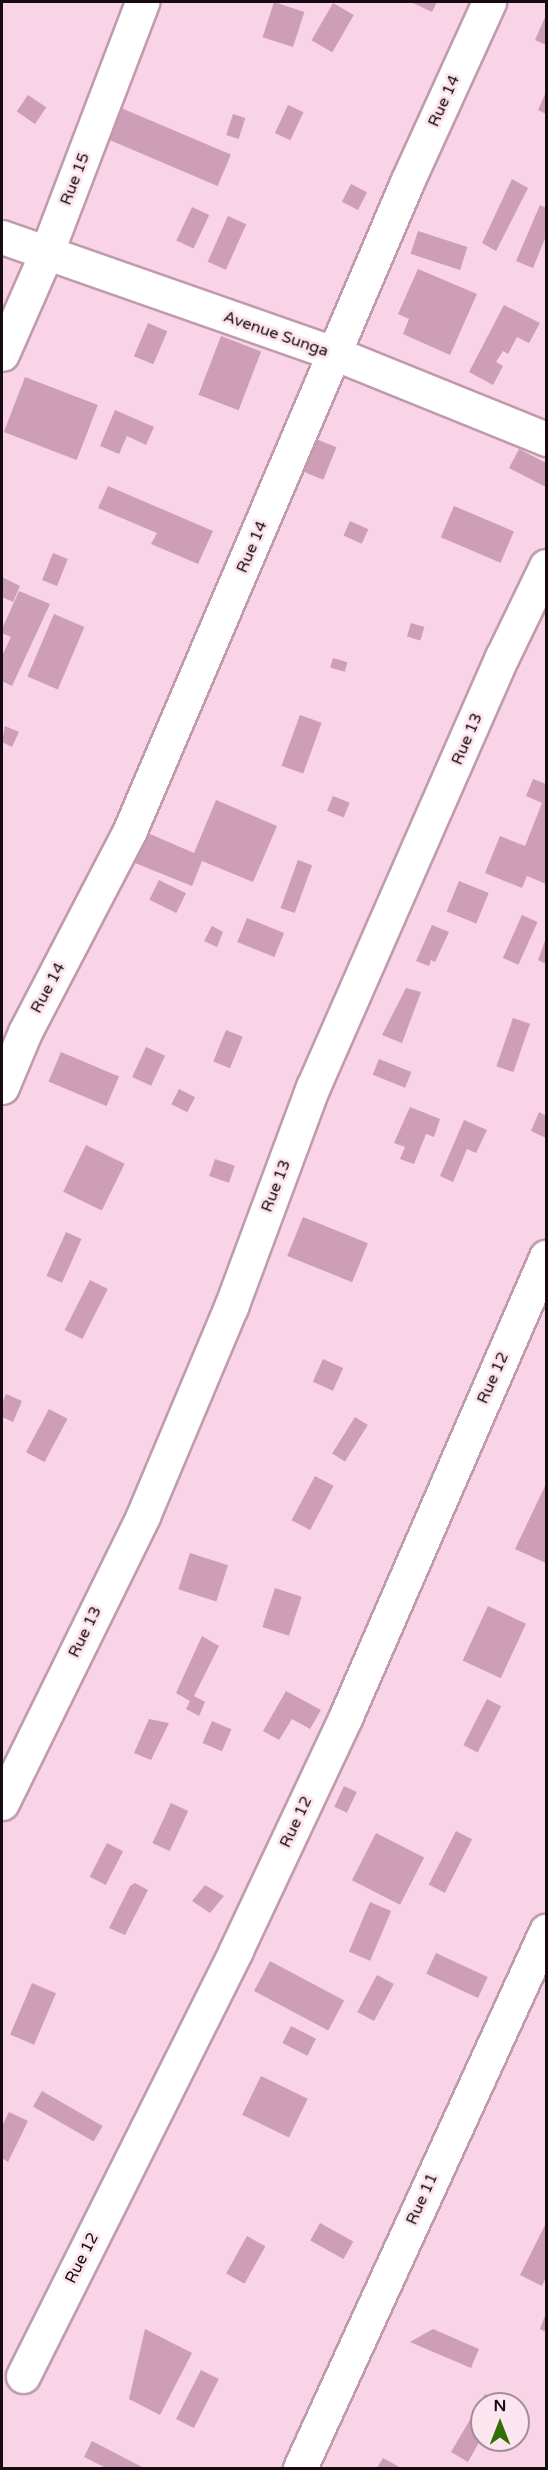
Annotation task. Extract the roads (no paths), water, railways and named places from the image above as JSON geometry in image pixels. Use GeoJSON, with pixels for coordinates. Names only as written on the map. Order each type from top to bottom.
{"type":"FeatureCollection","features":[{"type":"Feature","properties":{"kind":"street","name":"Rue 15"},"geometry":{"type":"LineString","coordinates":[[2,354],[46,254],[142,2]]}},
{"type":"Feature","properties":{"kind":"street","name":"Rue 14"},"geometry":{"type":"LineString","coordinates":[[2,1087],[25,1032],[130,830],[336,354],[407,182],[489,2]]}},
{"type":"Feature","properties":{"kind":"street","name":"Avenue Sunga"},"geometry":{"type":"LineString","coordinates":[[2,237],[336,354],[546,439]]}},
{"type":"Feature","properties":{"kind":"street","name":"Rue 13"},"geometry":{"type":"LineString","coordinates":[[2,1803],[143,1516],[231,1307],[313,1087],[502,657],[546,566]]}},
{"type":"Feature","properties":{"kind":"street","name":"Rue 12"},"geometry":{"type":"LineString","coordinates":[[22,2376],[236,1950],[341,1726],[546,1257]]}},
{"type":"Feature","properties":{"kind":"street","name":"Rue 11"},"geometry":{"type":"LineString","coordinates":[[300,2469],[546,1931]]}}]}
